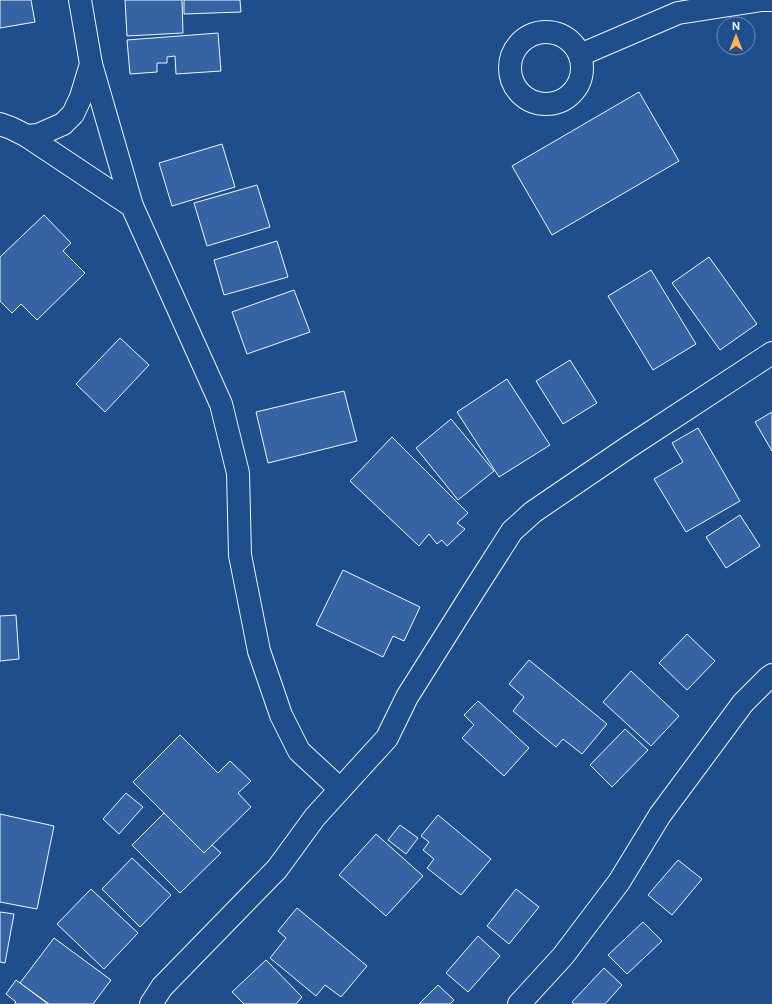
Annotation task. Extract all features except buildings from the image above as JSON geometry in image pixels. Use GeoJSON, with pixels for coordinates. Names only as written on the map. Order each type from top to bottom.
{"type":"FeatureCollection","features":[{"type":"Feature","properties":{"kind":"street"},"geometry":{"type":"LineString","coordinates":[[80,0],[91,64],[132,206],[221,404],[238,473],[240,555],[259,651],[280,715],[299,751],[340,789]]}},
{"type":"Feature","properties":{"kind":"street"},"geometry":{"type":"LineString","coordinates":[[580,55],[678,13],[762,0],[772,0]]}},
{"type":"Feature","properties":{"kind":"street"},"geometry":{"type":"LineString","coordinates":[[27,136],[38,135],[63,124],[73,114],[81,97],[91,64]]}},
{"type":"Feature","properties":{"kind":"street"},"geometry":{"type":"LineString","coordinates":[[0,124],[27,136],[132,206]]}},
{"type":"Feature","properties":{"kind":"street"},"geometry":{"type":"LineString","coordinates":[[151,1004],[162,987],[277,869],[314,817],[387,738],[407,698],[512,532],[534,512],[633,444],[772,353]]}},
{"type":"Feature","properties":{"kind":"street"},"geometry":{"type":"LineString","coordinates":[[519,1004],[562,956],[619,882],[660,815],[742,703],[772,674]]}}]}
